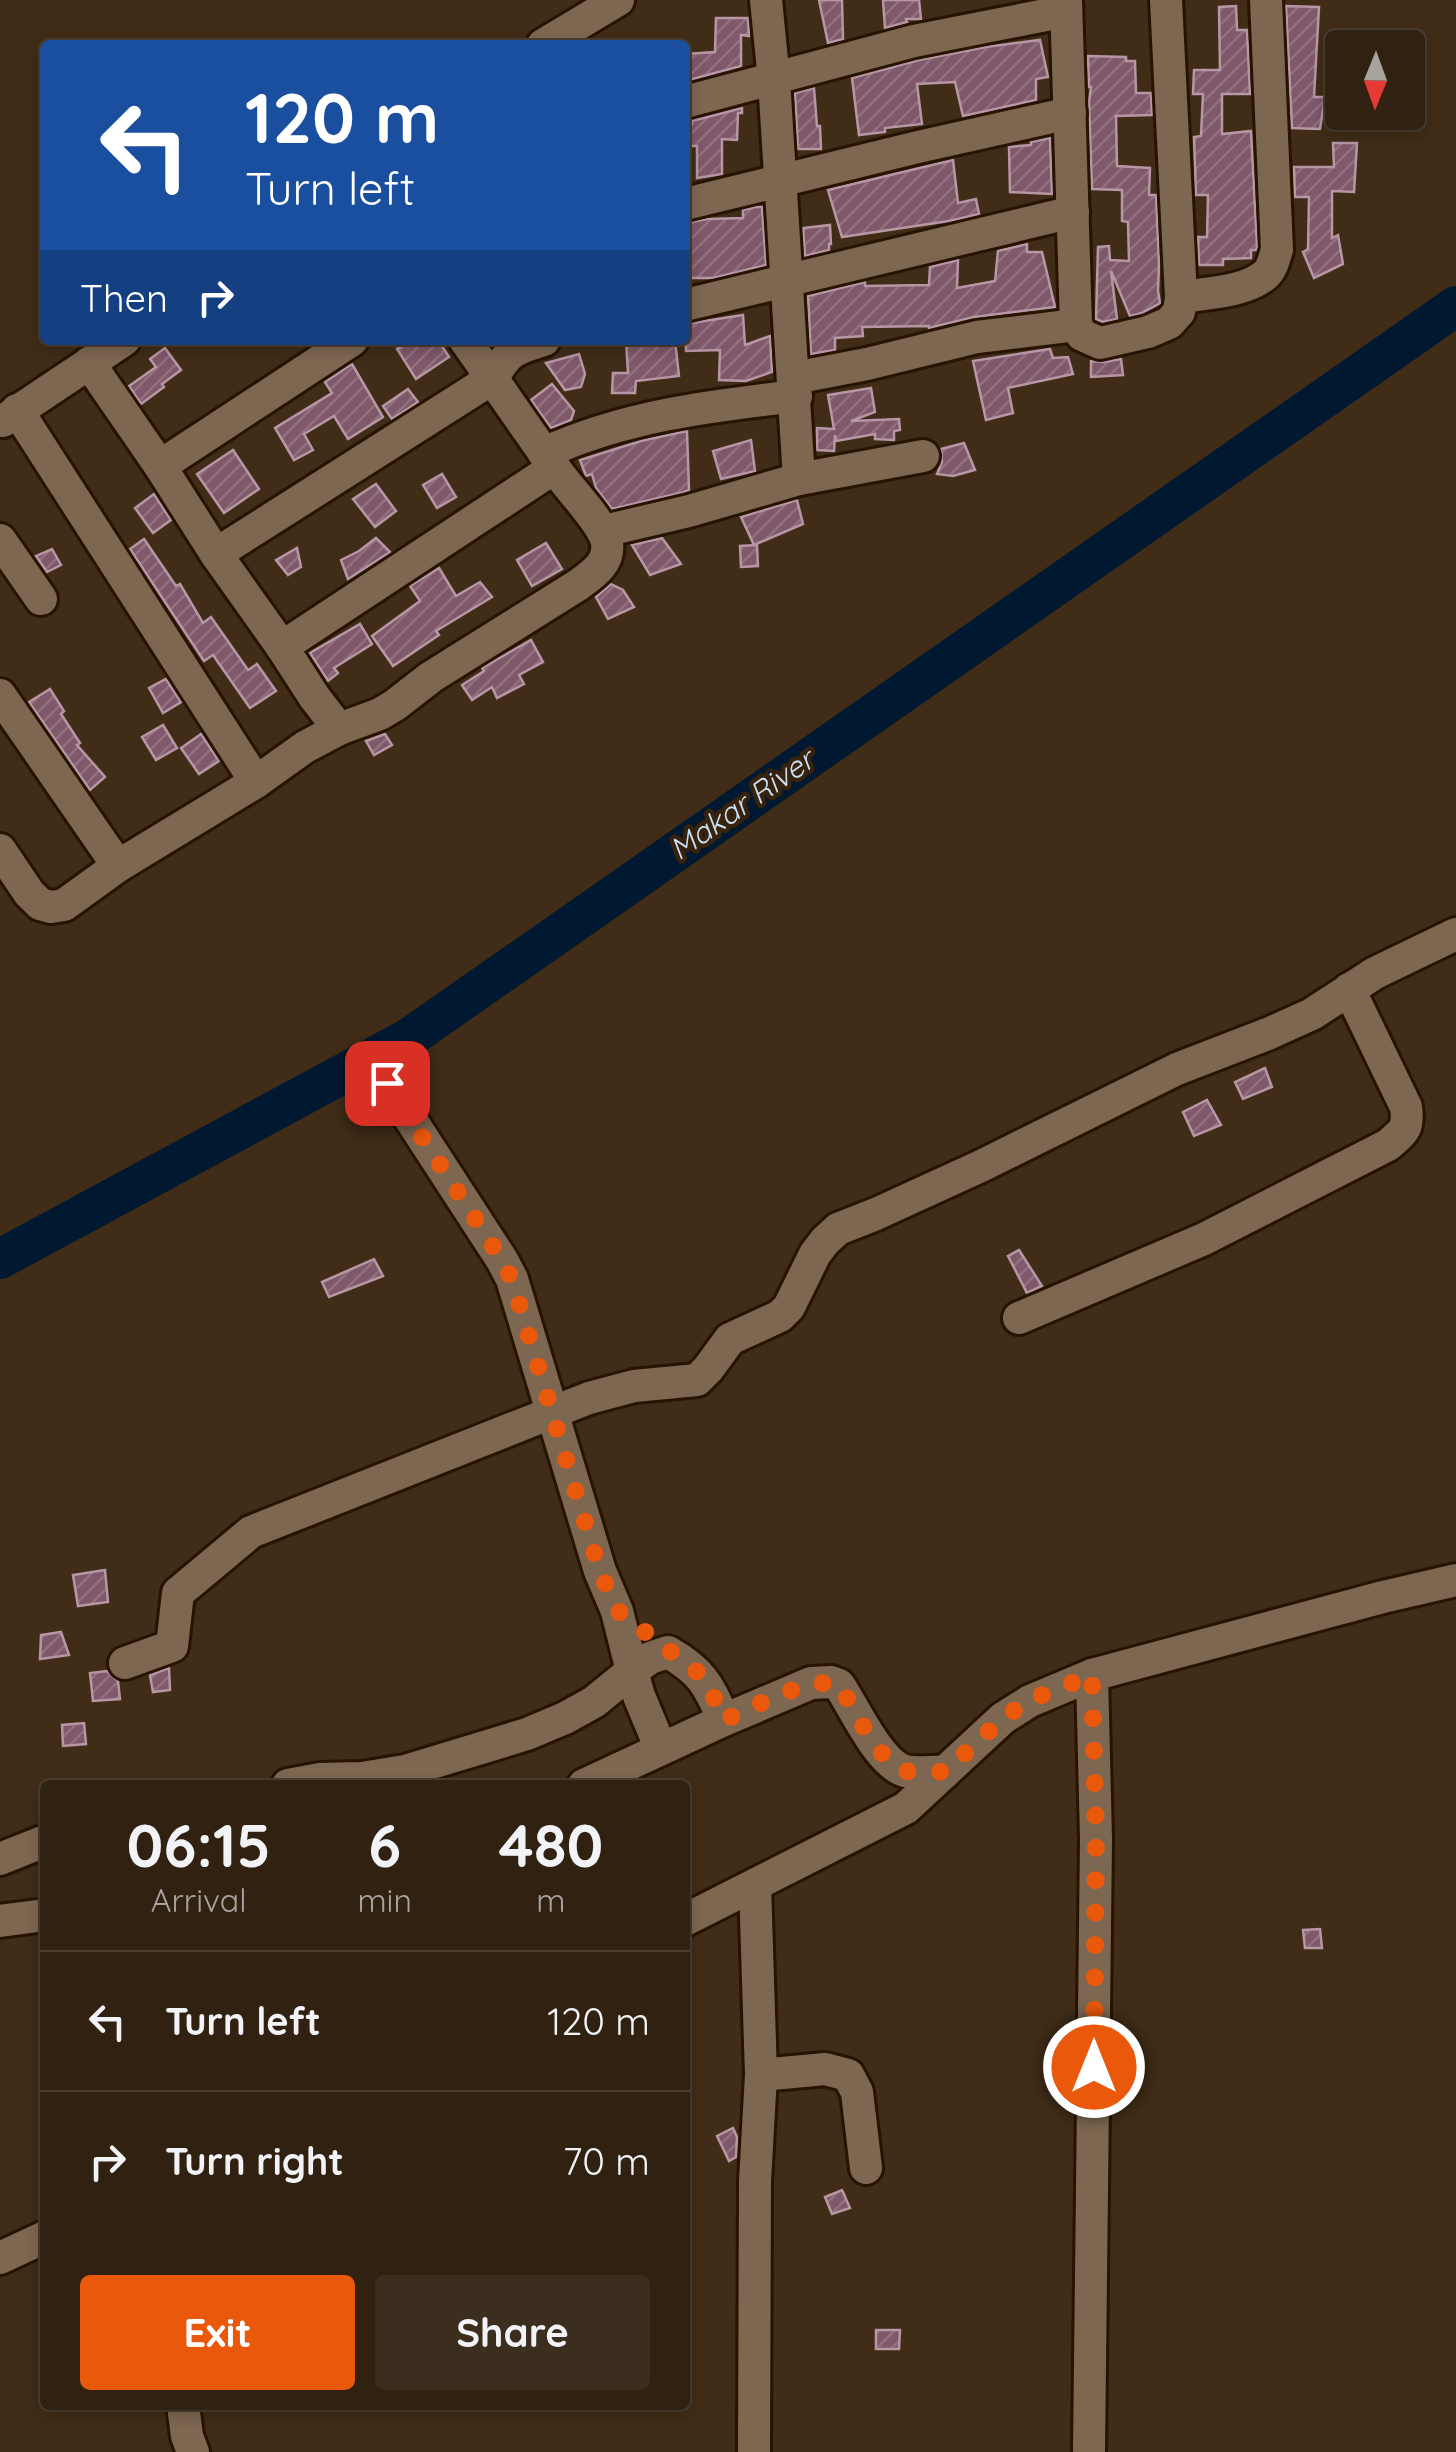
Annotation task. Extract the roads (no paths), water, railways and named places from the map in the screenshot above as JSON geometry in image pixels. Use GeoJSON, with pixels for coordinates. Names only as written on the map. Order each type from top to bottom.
{"type":"FeatureCollection","features":[{"type":"Feature","properties":{"kind":"street"},"geometry":{"type":"LineString","coordinates":[[551,40],[618,0]]}},
{"type":"Feature","properties":{"kind":"street"},"geometry":{"type":"LineString","coordinates":[[766,0],[799,479]]}},
{"type":"Feature","properties":{"kind":"street"},"geometry":{"type":"LineString","coordinates":[[690,101],[914,41],[1066,6],[1076,324],[1082,336],[1100,343],[1148,332],[1170,322],[1179,312],[1166,0]]}},
{"type":"Feature","properties":{"kind":"street"},"geometry":{"type":"LineString","coordinates":[[1180,297],[1237,289],[1260,278],[1270,270],[1277,250],[1266,0]]}},
{"type":"Feature","properties":{"kind":"street"},"geometry":{"type":"LineString","coordinates":[[690,203],[1070,113]]}},
{"type":"Feature","properties":{"kind":"street"},"geometry":{"type":"LineString","coordinates":[[690,304],[1073,212]]}},
{"type":"Feature","properties":{"kind":"street"},"geometry":{"type":"LineString","coordinates":[[282,646],[586,434],[795,387],[977,336],[1076,324]]}},
{"type":"Feature","properties":{"kind":"street"},"geometry":{"type":"LineString","coordinates":[[116,345],[9,417],[256,782]]}},
{"type":"Feature","properties":{"kind":"street"},"geometry":{"type":"LineString","coordinates":[[160,466],[344,345]]}},
{"type":"Feature","properties":{"kind":"street"},"geometry":{"type":"LineString","coordinates":[[0,850],[40,904],[51,908],[64,906],[118,866],[256,782],[305,747],[395,705],[431,677],[597,570],[606,560],[604,531],[469,345]]}},
{"type":"Feature","properties":{"kind":"street"},"geometry":{"type":"LineString","coordinates":[[216,554],[493,378],[503,359],[526,345]]}},
{"type":"Feature","properties":{"kind":"street"},"geometry":{"type":"LineString","coordinates":[[89,363],[339,729]]}},
{"type":"Feature","properties":{"kind":"street"},"geometry":{"type":"LineString","coordinates":[[604,531],[799,479],[923,456]]}},
{"type":"Feature","properties":{"kind":"street"},"geometry":{"type":"LineString","coordinates":[[0,540],[41,599]]}},
{"type":"Feature","properties":{"kind":"street"},"geometry":{"type":"LineString","coordinates":[[0,695],[118,866]]}},
{"type":"Feature","properties":{"kind":"street"},"geometry":{"type":"LineString","coordinates":[[125,1663],[172,1646],[178,1592],[251,1532],[589,1398],[634,1386],[696,1380],[730,1339],[780,1316],[789,1307],[815,1254],[838,1228],[981,1166],[1177,1069],[1312,1014],[1375,973],[1456,934]]}},
{"type":"Feature","properties":{"kind":"street"},"geometry":{"type":"LineString","coordinates":[[1020,1318],[1204,1239],[1372,1153],[1404,1132],[1408,1121],[1406,1107],[1349,989]]}},
{"type":"Feature","properties":{"kind":"street"},"geometry":{"type":"LineString","coordinates":[[387,1083],[502,1260],[520,1302],[600,1572],[618,1611],[638,1696],[661,1748]]}},
{"type":"Feature","properties":{"kind":"street"},"geometry":{"type":"LineString","coordinates":[[690,1918],[906,1808],[1003,1718],[1030,1700],[1092,1675],[1456,1580]]}},
{"type":"Feature","properties":{"kind":"street"},"geometry":{"type":"LineString","coordinates":[[618,1611],[701,1675],[724,1720]]}},
{"type":"Feature","properties":{"kind":"street"},"geometry":{"type":"LineString","coordinates":[[315,1780],[405,1771],[527,1734],[594,1702],[650,1658],[668,1652]]}},
{"type":"Feature","properties":{"kind":"street"},"geometry":{"type":"LineString","coordinates":[[1089,2452],[1096,1839],[1092,1675]]}},
{"type":"Feature","properties":{"kind":"street"},"geometry":{"type":"LineString","coordinates":[[594,1780],[810,1683],[830,1682],[839,1685],[883,1754],[903,1770],[945,1772]]}},
{"type":"Feature","properties":{"kind":"street"},"geometry":{"type":"LineString","coordinates":[[903,1770],[906,1808]]}},
{"type":"Feature","properties":{"kind":"street"},"geometry":{"type":"LineString","coordinates":[[0,1858],[40,1844]]}},
{"type":"Feature","properties":{"kind":"street"},"geometry":{"type":"LineString","coordinates":[[754,2452],[755,2181],[761,2075],[755,1885]]}},
{"type":"Feature","properties":{"kind":"street"},"geometry":{"type":"LineString","coordinates":[[0,1921],[40,1916]]}},
{"type":"Feature","properties":{"kind":"street"},"geometry":{"type":"LineString","coordinates":[[761,2075],[825,2069],[848,2075],[858,2092],[866,2168]]}},
{"type":"Feature","properties":{"kind":"street"},"geometry":{"type":"LineString","coordinates":[[0,2258],[40,2238]]}},
{"type":"Feature","properties":{"kind":"street"},"geometry":{"type":"LineString","coordinates":[[183,2410],[193,2452]]}},
{"type":"Feature","properties":{"kind":"waterway","name":"Makar River"},"geometry":{"type":"LineString","coordinates":[[0,1259],[409,1038],[1456,306]]}}]}
